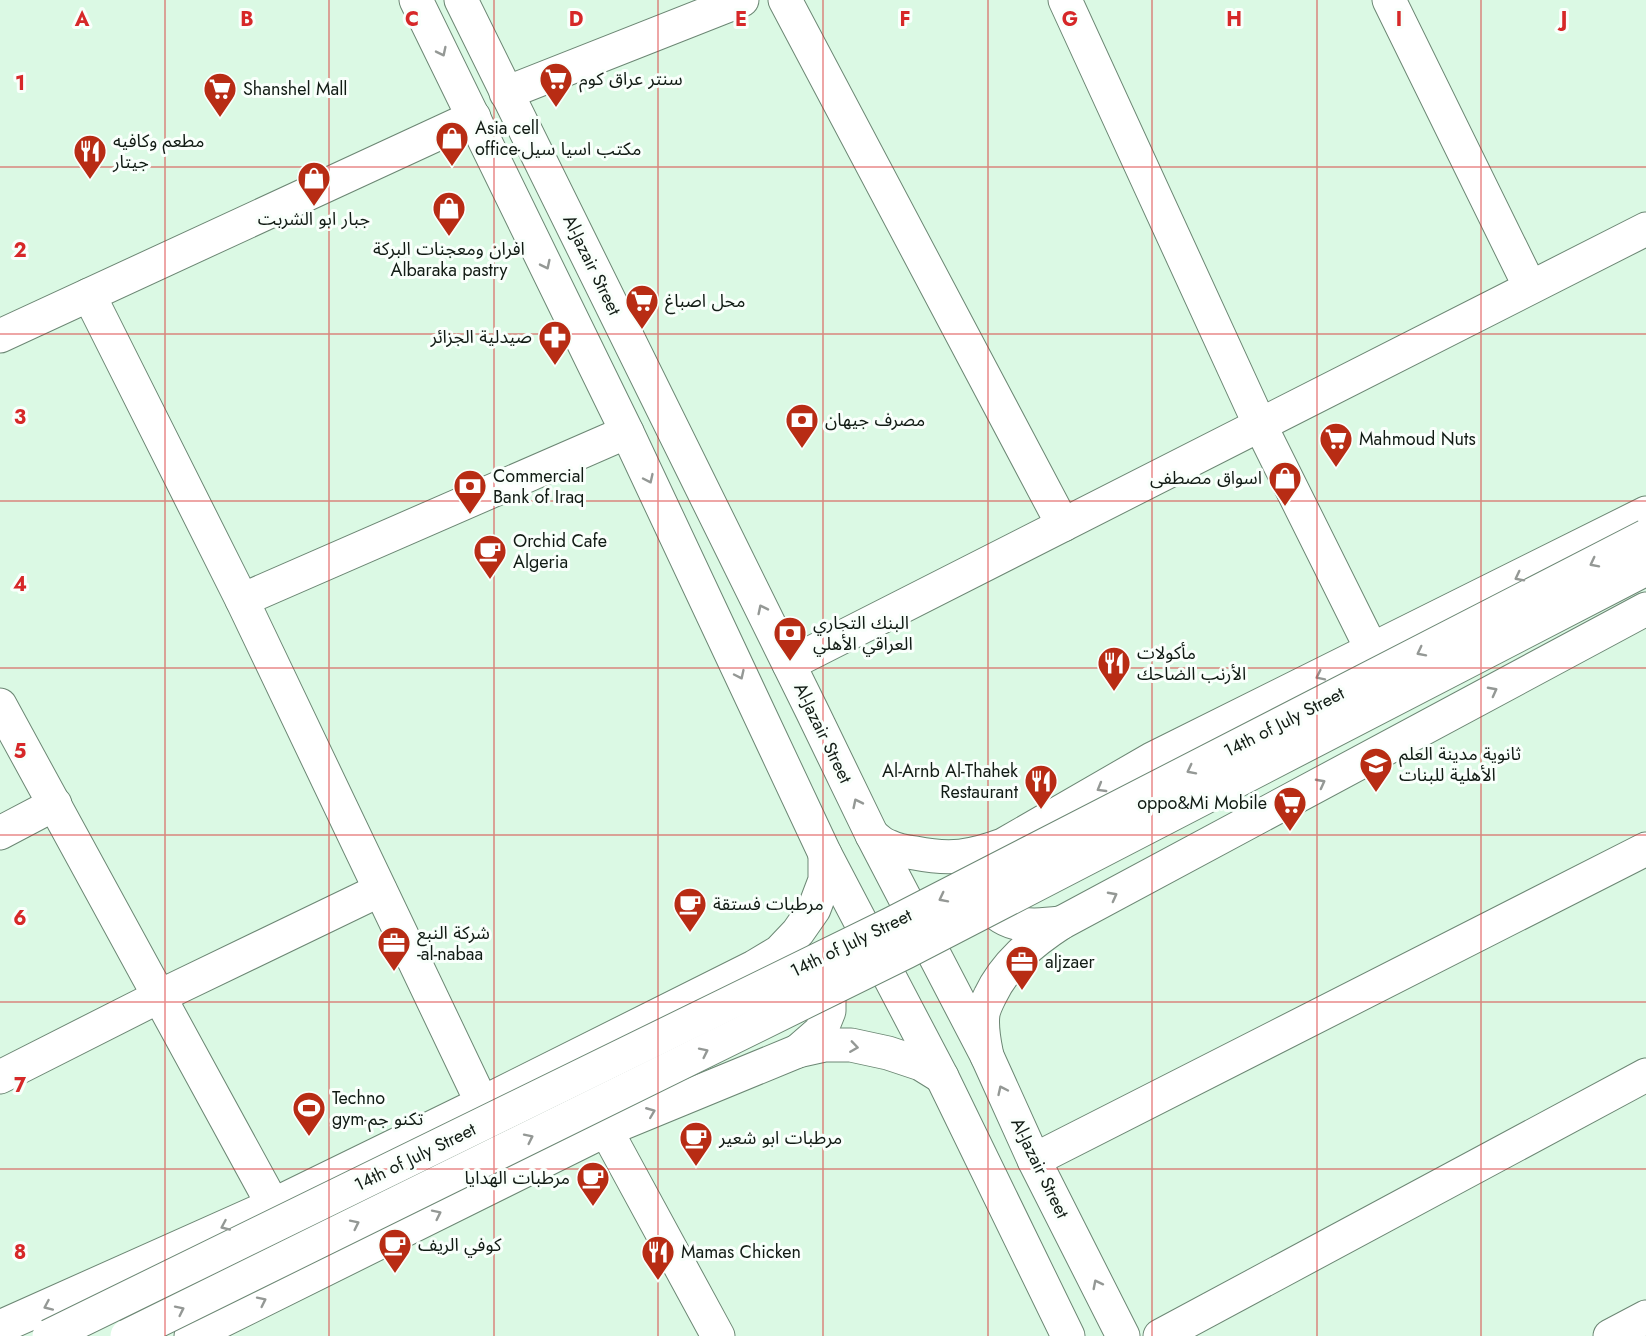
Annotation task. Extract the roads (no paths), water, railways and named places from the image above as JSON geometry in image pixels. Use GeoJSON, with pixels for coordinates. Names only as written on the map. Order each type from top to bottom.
{"type":"FeatureCollection","features":[{"type":"Feature","properties":{"kind":"main road"},"geometry":{"type":"LineString","coordinates":[[416,0],[627,432],[825,854],[942,1077],[1068,1336]]}},
{"type":"Feature","properties":{"kind":"main road","name":"Al-Jazair Street"},"geometry":{"type":"LineString","coordinates":[[461,0],[872,835],[987,1056],[1034,1160],[1123,1336]]}},
{"type":"Feature","properties":{"kind":"main road"},"geometry":{"type":"LineString","coordinates":[[506,93],[742,0]]}},
{"type":"Feature","properties":{"kind":"main road"},"geometry":{"type":"LineString","coordinates":[[785,0],[1063,525]]}},
{"type":"Feature","properties":{"kind":"main road"},"geometry":{"type":"LineString","coordinates":[[1065,0],[1260,425],[1372,650]]}},
{"type":"Feature","properties":{"kind":"main road"},"geometry":{"type":"LineString","coordinates":[[1389,0],[1530,287]]}},
{"type":"Feature","properties":{"kind":"main road"},"geometry":{"type":"LineString","coordinates":[[0,336],[474,117]]}},
{"type":"Feature","properties":{"kind":"main road"},"geometry":{"type":"LineString","coordinates":[[789,663],[1646,229]]}},
{"type":"Feature","properties":{"kind":"main road"},"geometry":{"type":"LineString","coordinates":[[89,295],[242,600],[482,1103]]}},
{"type":"Feature","properties":{"kind":"main road"},"geometry":{"type":"LineString","coordinates":[[242,600],[627,432]]}},
{"type":"Feature","properties":{"kind":"main road"},"geometry":{"type":"LineString","coordinates":[[872,835],[888,846],[933,856],[956,857],[1003,845],[1152,759],[1646,513]]}},
{"type":"Feature","properties":{"kind":"main road","name":"14th of July Street"},"geometry":{"type":"LineString","coordinates":[[50,1336],[891,924],[1646,536]]}},
{"type":"Feature","properties":{"kind":"main road","name":"14th of July Street"},"geometry":{"type":"LineString","coordinates":[[127,1336],[906,952],[1646,569]]}},
{"type":"Feature","properties":{"kind":"main road"},"geometry":{"type":"LineString","coordinates":[[987,1056],[982,1031],[983,1011],[995,986],[1013,961],[1041,936],[1061,923],[1646,609]]}},
{"type":"Feature","properties":{"kind":"main road"},"geometry":{"type":"LineString","coordinates":[[0,705],[273,1205]]}},
{"type":"Feature","properties":{"kind":"main road"},"geometry":{"type":"LineString","coordinates":[[0,833],[55,804]]}},
{"type":"Feature","properties":{"kind":"main road"},"geometry":{"type":"LineString","coordinates":[[1003,845],[986,867],[985,898],[994,911],[1002,918],[1022,925],[1042,926],[1061,923]]}},
{"type":"Feature","properties":{"kind":"main road"},"geometry":{"type":"LineString","coordinates":[[1034,1160],[1646,849]]}},
{"type":"Feature","properties":{"kind":"main road"},"geometry":{"type":"LineString","coordinates":[[0,1327],[273,1205],[754,967],[779,952],[798,932],[814,909],[825,880],[825,854]]}},
{"type":"Feature","properties":{"kind":"main road"},"geometry":{"type":"LineString","coordinates":[[0,1077],[160,996],[380,890]]}},
{"type":"Feature","properties":{"kind":"main road"},"geometry":{"type":"LineString","coordinates":[[754,967],[781,963],[803,964],[819,975],[829,994],[829,1011],[821,1031],[798,1051]]}},
{"type":"Feature","properties":{"kind":"main road"},"geometry":{"type":"LineString","coordinates":[[191,1336],[606,1130],[798,1051],[825,1045],[851,1045],[888,1053],[921,1064],[942,1077]]}},
{"type":"Feature","properties":{"kind":"main road"},"geometry":{"type":"LineString","coordinates":[[1160,1336],[1646,1075]]}},
{"type":"Feature","properties":{"kind":"main road"},"geometry":{"type":"LineString","coordinates":[[606,1130],[718,1336]]}},
{"type":"Feature","properties":{"kind":"main road"},"geometry":{"type":"LineString","coordinates":[[1610,1336],[1646,1317]]}},
{"type":"Feature","properties":{"kind":"place","name":"سنتر عراق كوم"},"geometry":{"type":"Point","coordinates":[556,108]}},
{"type":"Feature","properties":{"kind":"place","name":"Shanshel Mall"},"geometry":{"type":"Point","coordinates":[220,118]}},
{"type":"Feature","properties":{"kind":"place","name":"Asia cell office-مكتب اسيا سيل"},"geometry":{"type":"Point","coordinates":[452,167]}},
{"type":"Feature","properties":{"kind":"place","name":"مطعم وكافيه جيتار"},"geometry":{"type":"Point","coordinates":[90,180]}},
{"type":"Feature","properties":{"kind":"place","name":"جبار ابو الشربت"},"geometry":{"type":"Point","coordinates":[314,207]}},
{"type":"Feature","properties":{"kind":"place","name":"افران ومعجنات البركة Albaraka pastry"},"geometry":{"type":"Point","coordinates":[449,237]}},
{"type":"Feature","properties":{"kind":"place","name":"محل اصباغ"},"geometry":{"type":"Point","coordinates":[642,330]}},
{"type":"Feature","properties":{"kind":"place","name":"صيدلية الجزائر"},"geometry":{"type":"Point","coordinates":[555,366]}},
{"type":"Feature","properties":{"kind":"place","name":"مصرف جيهان"},"geometry":{"type":"Point","coordinates":[802,449]}},
{"type":"Feature","properties":{"kind":"place","name":"Mahmoud Nuts"},"geometry":{"type":"Point","coordinates":[1336,468]}},
{"type":"Feature","properties":{"kind":"place","name":"اسواق مصطفى"},"geometry":{"type":"Point","coordinates":[1285,507]}},
{"type":"Feature","properties":{"kind":"place","name":"Commercial Bank of Iraq"},"geometry":{"type":"Point","coordinates":[470,515]}},
{"type":"Feature","properties":{"kind":"place","name":"Orchid Cafe Algeria"},"geometry":{"type":"Point","coordinates":[490,580]}},
{"type":"Feature","properties":{"kind":"place","name":"البنك التجاري العراقي الأهلي"},"geometry":{"type":"Point","coordinates":[790,662]}},
{"type":"Feature","properties":{"kind":"place","name":"مأكولات الأرنب الضاحك"},"geometry":{"type":"Point","coordinates":[1114,692]}},
{"type":"Feature","properties":{"kind":"place","name":"ثانوية مدينة العلم الأهلية للبنات"},"geometry":{"type":"Point","coordinates":[1376,793]}},
{"type":"Feature","properties":{"kind":"place","name":"Al-Arnb Al-Thahek Restaurant"},"geometry":{"type":"Point","coordinates":[1041,810]}},
{"type":"Feature","properties":{"kind":"place","name":"oppo&Mi Mobile"},"geometry":{"type":"Point","coordinates":[1290,832]}},
{"type":"Feature","properties":{"kind":"place","name":"مرطبات فستقة"},"geometry":{"type":"Point","coordinates":[690,933]}},
{"type":"Feature","properties":{"kind":"place","name":"شركة النبع -al-nabaa"},"geometry":{"type":"Point","coordinates":[394,972]}},
{"type":"Feature","properties":{"kind":"place","name":"aljzaer"},"geometry":{"type":"Point","coordinates":[1022,991]}},
{"type":"Feature","properties":{"kind":"place","name":"Techno gym-تكنو جم"},"geometry":{"type":"Point","coordinates":[309,1137]}},
{"type":"Feature","properties":{"kind":"place","name":"مرطبات ابو شعير"},"geometry":{"type":"Point","coordinates":[696,1167]}},
{"type":"Feature","properties":{"kind":"place","name":"مرطبات الهدايا"},"geometry":{"type":"Point","coordinates":[593,1207]}},
{"type":"Feature","properties":{"kind":"place","name":"كوفي الريف"},"geometry":{"type":"Point","coordinates":[395,1274]}},
{"type":"Feature","properties":{"kind":"place","name":"Mamas Chicken"},"geometry":{"type":"Point","coordinates":[658,1281]}}]}
